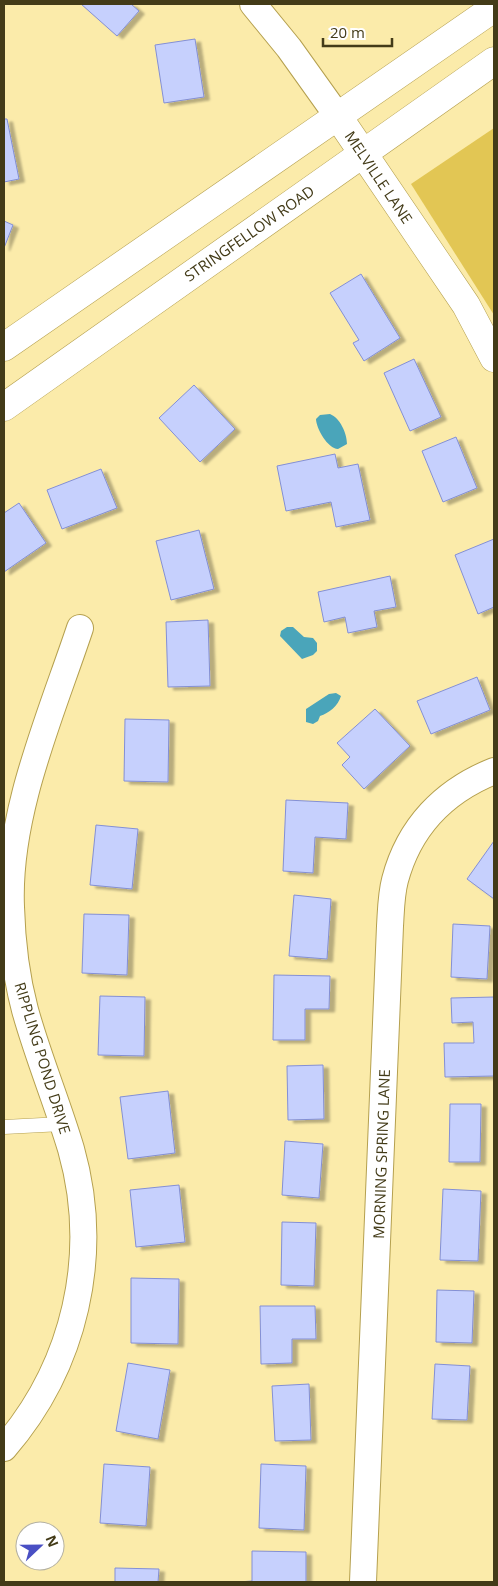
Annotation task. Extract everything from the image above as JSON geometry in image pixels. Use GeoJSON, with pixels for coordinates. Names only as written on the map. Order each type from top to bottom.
{"type":"FeatureCollection","features":[{"type":"Feature","properties":{"kind":"main road"},"geometry":{"type":"LineString","coordinates":[[4,347],[339,118],[494,8]]}},
{"type":"Feature","properties":{"kind":"main road","name":"STRINGFELLOW ROAD"},"geometry":{"type":"LineString","coordinates":[[4,407],[316,185],[364,154],[494,60]]}},
{"type":"Feature","properties":{"kind":"main road","name":"MELVILLE LANE"},"geometry":{"type":"LineString","coordinates":[[339,118],[466,305],[494,358]]}},
{"type":"Feature","properties":{"kind":"street","name":"MELVILLE LANE"},"geometry":{"type":"LineString","coordinates":[[252,4],[289,48],[339,118]]}},
{"type":"Feature","properties":{"kind":"street","name":"RIPPLING POND DRIVE"},"geometry":{"type":"LineString","coordinates":[[4,1448],[24,1423],[58,1366],[73,1318],[80,1286],[83,1220],[77,1175],[25,1010],[14,958],[7,906],[16,840],[26,793],[80,628]]}},
{"type":"Feature","properties":{"kind":"street","name":"MORNING SPRING LANE"},"geometry":{"type":"LineString","coordinates":[[363,1582],[390,926],[394,882],[403,855],[419,826],[429,813],[458,789],[494,771]]}},
{"type":"Feature","properties":{"kind":"lane"},"geometry":{"type":"LineString","coordinates":[[4,1127],[62,1124]]}},
{"type":"Feature","properties":{"kind":"shaded area"},"geometry":{"type":"Polygon","coordinates":[[[494,128],[494,315],[411,184],[494,128]]]}},
{"type":"Feature","properties":{"kind":"water"},"geometry":{"type":"Polygon","coordinates":[[[330,414],[340,422],[346,435],[347,444],[338,449],[330,446],[327,442],[320,432],[316,419],[320,415],[330,414]]]}},
{"type":"Feature","properties":{"kind":"water"},"geometry":{"type":"Polygon","coordinates":[[[287,627],[293,627],[304,637],[313,638],[317,643],[317,651],[313,655],[302,659],[280,636],[281,631],[287,627]]]}},
{"type":"Feature","properties":{"kind":"water"},"geometry":{"type":"Polygon","coordinates":[[[336,693],[341,696],[333,709],[320,716],[318,721],[313,724],[306,722],[306,709],[329,694],[336,693]]]}},
{"type":"Feature","properties":{"kind":"building"},"geometry":{"type":"Polygon","coordinates":[[[81,4],[131,4],[139,11],[117,36],[81,4]]]}},
{"type":"Feature","properties":{"kind":"building"},"geometry":{"type":"Polygon","coordinates":[[[195,39],[204,97],[164,103],[155,45],[195,39]]]}},
{"type":"Feature","properties":{"kind":"building"},"geometry":{"type":"Polygon","coordinates":[[[4,119],[7,119],[19,179],[4,182],[4,119]]]}},
{"type":"Feature","properties":{"kind":"building"},"geometry":{"type":"Polygon","coordinates":[[[4,221],[13,225],[4,248],[4,221]]]}},
{"type":"Feature","properties":{"kind":"building"},"geometry":{"type":"Polygon","coordinates":[[[361,274],[400,338],[364,361],[353,343],[359,340],[330,293],[361,274]]]}},
{"type":"Feature","properties":{"kind":"building"},"geometry":{"type":"Polygon","coordinates":[[[414,359],[441,417],[410,431],[384,373],[414,359]]]}},
{"type":"Feature","properties":{"kind":"building"},"geometry":{"type":"Polygon","coordinates":[[[194,385],[235,429],[200,462],[159,418],[194,385]]]}},
{"type":"Feature","properties":{"kind":"building"},"geometry":{"type":"Polygon","coordinates":[[[456,437],[477,488],[443,502],[422,451],[456,437]]]}},
{"type":"Feature","properties":{"kind":"building"},"geometry":{"type":"Polygon","coordinates":[[[335,454],[338,468],[358,464],[370,520],[336,527],[331,502],[286,511],[277,466],[335,454]]]}},
{"type":"Feature","properties":{"kind":"building"},"geometry":{"type":"Polygon","coordinates":[[[101,469],[117,508],[62,529],[47,490],[101,469]]]}},
{"type":"Feature","properties":{"kind":"building"},"geometry":{"type":"Polygon","coordinates":[[[19,503],[46,543],[4,572],[4,513],[19,503]]]}},
{"type":"Feature","properties":{"kind":"building"},"geometry":{"type":"Polygon","coordinates":[[[199,530],[214,589],[171,600],[156,541],[199,530]]]}},
{"type":"Feature","properties":{"kind":"building"},"geometry":{"type":"Polygon","coordinates":[[[494,539],[494,607],[478,614],[455,555],[494,539]]]}},
{"type":"Feature","properties":{"kind":"building"},"geometry":{"type":"Polygon","coordinates":[[[390,576],[396,607],[374,611],[377,627],[348,633],[345,617],[324,622],[318,592],[390,576]]]}},
{"type":"Feature","properties":{"kind":"building"},"geometry":{"type":"Polygon","coordinates":[[[208,620],[210,686],[168,687],[166,622],[208,620]]]}},
{"type":"Feature","properties":{"kind":"building"},"geometry":{"type":"Polygon","coordinates":[[[477,677],[490,710],[431,734],[417,701],[477,677]]]}},
{"type":"Feature","properties":{"kind":"building"},"geometry":{"type":"Polygon","coordinates":[[[375,709],[410,746],[364,789],[342,765],[350,757],[337,743],[375,709]]]}},
{"type":"Feature","properties":{"kind":"building"},"geometry":{"type":"Polygon","coordinates":[[[125,719],[169,720],[168,782],[124,781],[125,719]]]}},
{"type":"Feature","properties":{"kind":"building"},"geometry":{"type":"Polygon","coordinates":[[[286,800],[348,803],[346,839],[315,837],[313,873],[283,871],[286,800]]]}},
{"type":"Feature","properties":{"kind":"building"},"geometry":{"type":"Polygon","coordinates":[[[96,825],[138,829],[132,889],[90,885],[96,825]]]}},
{"type":"Feature","properties":{"kind":"building"},"geometry":{"type":"Polygon","coordinates":[[[494,841],[494,899],[467,879],[494,841]]]}},
{"type":"Feature","properties":{"kind":"building"},"geometry":{"type":"Polygon","coordinates":[[[294,895],[331,899],[327,959],[289,956],[294,895]]]}},
{"type":"Feature","properties":{"kind":"building"},"geometry":{"type":"Polygon","coordinates":[[[84,914],[129,915],[127,975],[82,973],[84,914]]]}},
{"type":"Feature","properties":{"kind":"building"},"geometry":{"type":"Polygon","coordinates":[[[453,924],[490,926],[487,979],[451,977],[453,924]]]}},
{"type":"Feature","properties":{"kind":"building"},"geometry":{"type":"Polygon","coordinates":[[[274,975],[330,976],[329,1009],[305,1009],[305,1040],[273,1040],[274,975]]]}},
{"type":"Feature","properties":{"kind":"building"},"geometry":{"type":"Polygon","coordinates":[[[100,996],[145,997],[144,1056],[98,1055],[100,996]]]}},
{"type":"Feature","properties":{"kind":"building"},"geometry":{"type":"Polygon","coordinates":[[[494,997],[494,1076],[445,1077],[444,1043],[474,1043],[473,1022],[452,1023],[451,998],[494,997]]]}},
{"type":"Feature","properties":{"kind":"building"},"geometry":{"type":"Polygon","coordinates":[[[323,1065],[324,1119],[288,1120],[287,1066],[323,1065]]]}},
{"type":"Feature","properties":{"kind":"building"},"geometry":{"type":"Polygon","coordinates":[[[168,1091],[175,1153],[128,1159],[120,1097],[168,1091]]]}},
{"type":"Feature","properties":{"kind":"building"},"geometry":{"type":"Polygon","coordinates":[[[450,1104],[481,1104],[480,1162],[449,1162],[450,1104]]]}},
{"type":"Feature","properties":{"kind":"building"},"geometry":{"type":"Polygon","coordinates":[[[285,1141],[323,1144],[319,1198],[282,1195],[285,1141]]]}},
{"type":"Feature","properties":{"kind":"building"},"geometry":{"type":"Polygon","coordinates":[[[179,1185],[185,1242],[136,1247],[130,1190],[179,1185]]]}},
{"type":"Feature","properties":{"kind":"building"},"geometry":{"type":"Polygon","coordinates":[[[443,1189],[481,1191],[478,1261],[440,1260],[443,1189]]]}},
{"type":"Feature","properties":{"kind":"building"},"geometry":{"type":"Polygon","coordinates":[[[282,1222],[316,1223],[314,1286],[281,1285],[282,1222]]]}},
{"type":"Feature","properties":{"kind":"building"},"geometry":{"type":"Polygon","coordinates":[[[131,1278],[179,1279],[178,1344],[131,1343],[131,1278]]]}},
{"type":"Feature","properties":{"kind":"building"},"geometry":{"type":"Polygon","coordinates":[[[437,1290],[474,1291],[472,1343],[436,1342],[437,1290]]]}},
{"type":"Feature","properties":{"kind":"building"},"geometry":{"type":"Polygon","coordinates":[[[260,1306],[315,1306],[316,1339],[292,1339],[292,1363],[261,1364],[260,1306]]]}},
{"type":"Feature","properties":{"kind":"building"},"geometry":{"type":"Polygon","coordinates":[[[128,1363],[170,1370],[158,1439],[116,1431],[128,1363]]]}},
{"type":"Feature","properties":{"kind":"building"},"geometry":{"type":"Polygon","coordinates":[[[435,1364],[470,1366],[467,1420],[432,1419],[435,1364]]]}},
{"type":"Feature","properties":{"kind":"building"},"geometry":{"type":"Polygon","coordinates":[[[309,1384],[311,1440],[275,1441],[272,1386],[309,1384]]]}},
{"type":"Feature","properties":{"kind":"building"},"geometry":{"type":"Polygon","coordinates":[[[104,1464],[150,1467],[146,1526],[100,1523],[104,1464]]]}},
{"type":"Feature","properties":{"kind":"building"},"geometry":{"type":"Polygon","coordinates":[[[261,1464],[306,1466],[304,1530],[259,1528],[261,1464]]]}},
{"type":"Feature","properties":{"kind":"building"},"geometry":{"type":"Polygon","coordinates":[[[252,1551],[306,1552],[306,1582],[238,1582],[252,1581],[252,1551]]]}},
{"type":"Feature","properties":{"kind":"building"},"geometry":{"type":"Polygon","coordinates":[[[115,1568],[159,1569],[158,1582],[115,1582],[115,1568]]]}}]}
